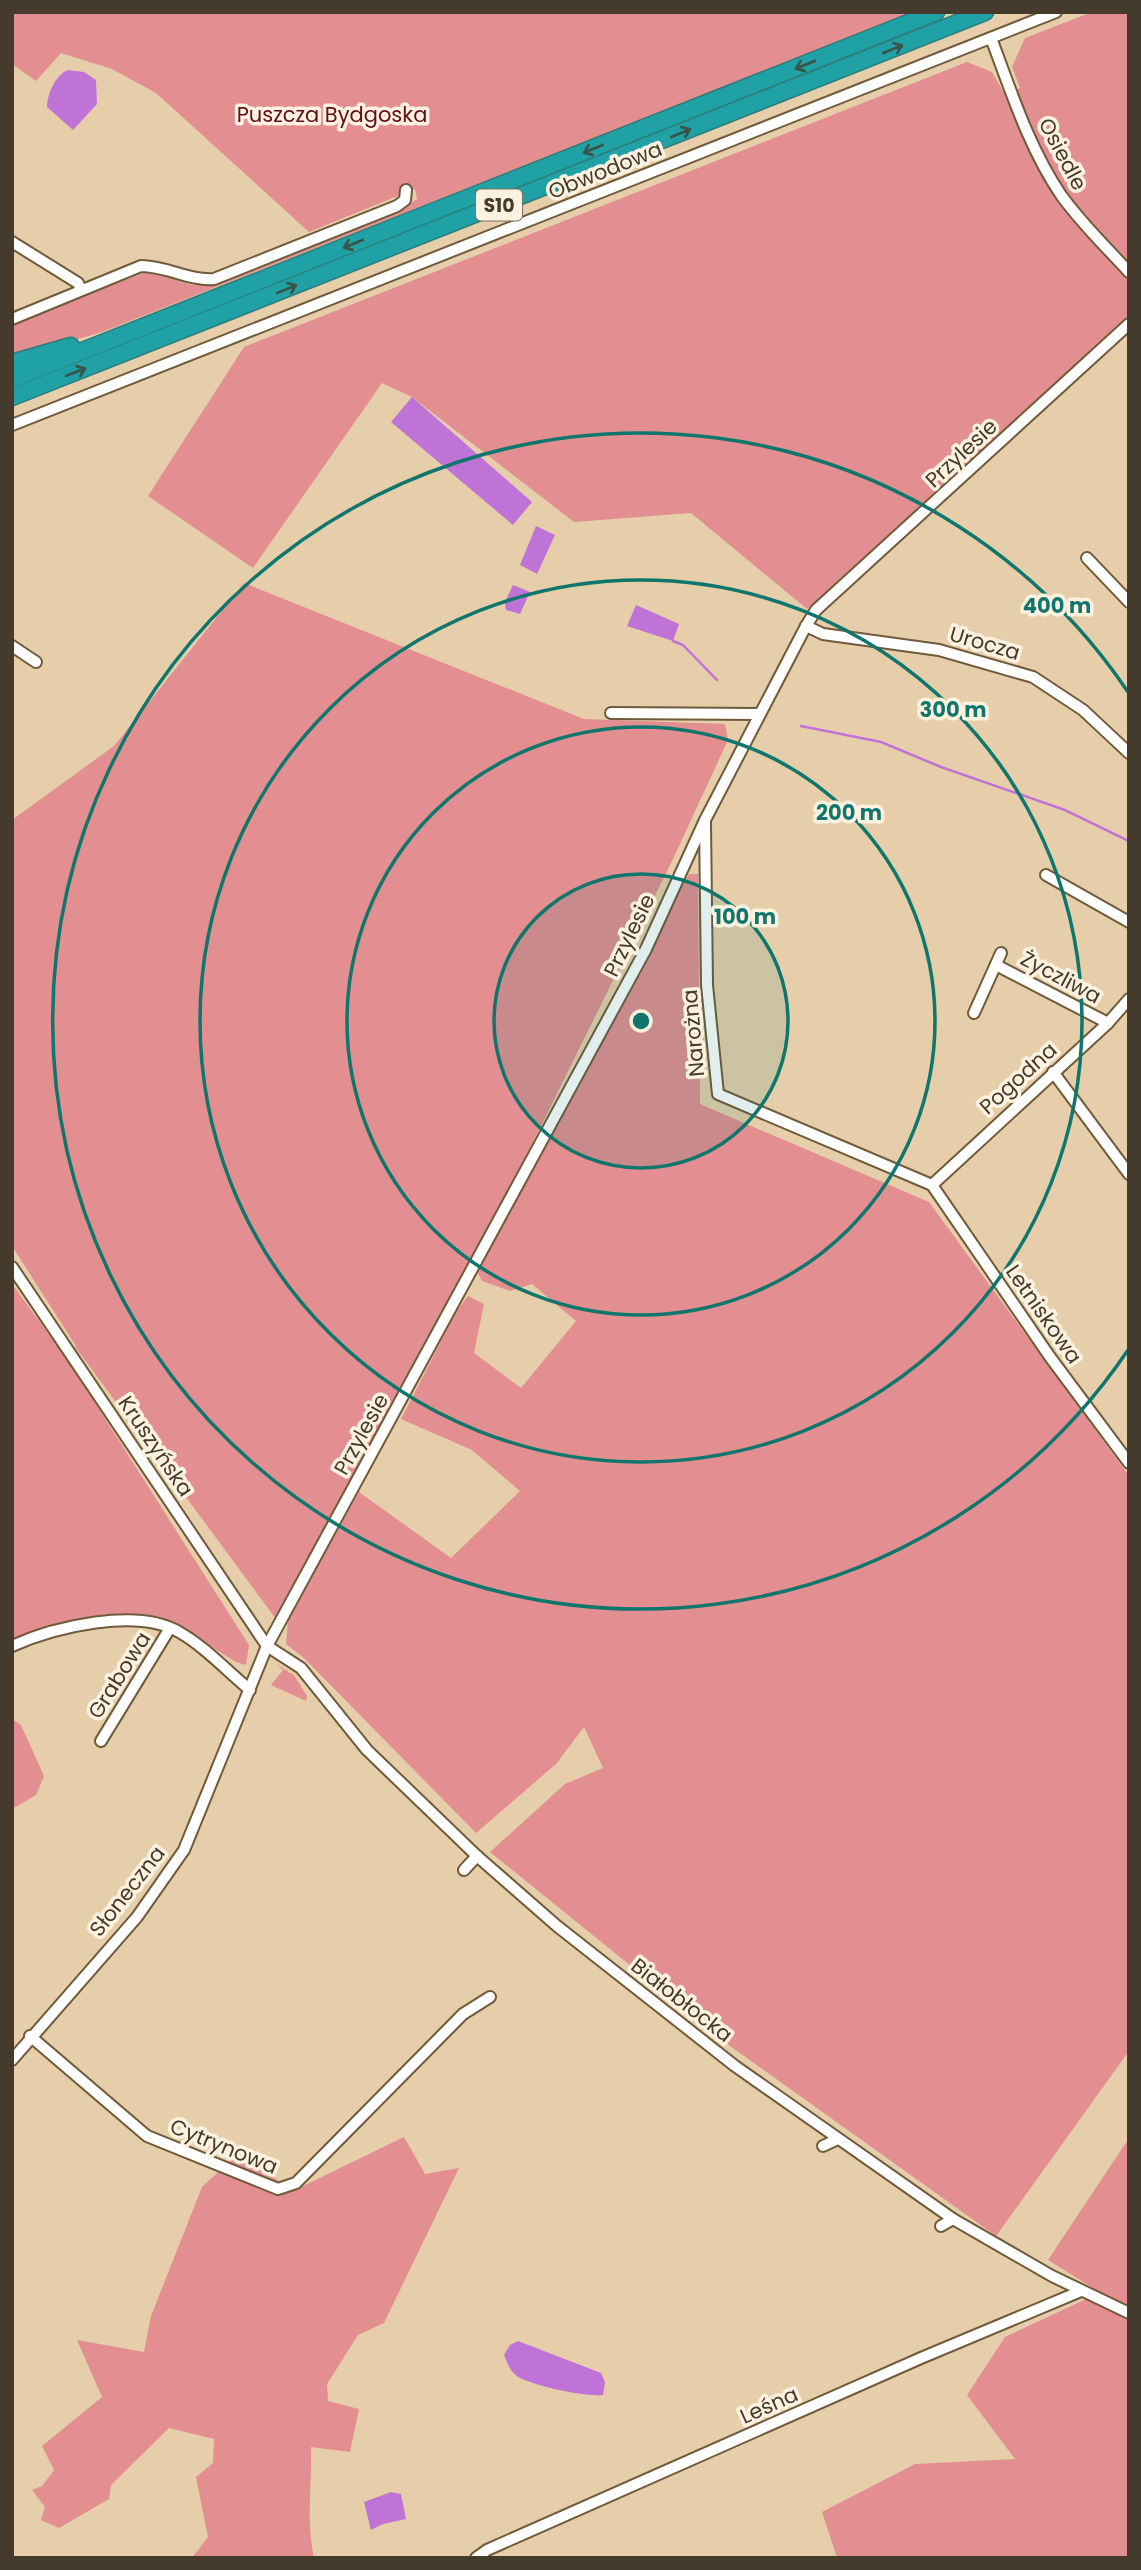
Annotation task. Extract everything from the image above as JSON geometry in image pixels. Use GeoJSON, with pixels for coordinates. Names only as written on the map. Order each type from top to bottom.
{"type":"FeatureCollection","features":[{"type":"Feature","properties":{"kind":"highway","name":"S10"},"geometry":{"type":"LineString","coordinates":[[12,379],[936,12]]}},
{"type":"Feature","properties":{"kind":"highway","name":"S10"},"geometry":{"type":"LineString","coordinates":[[12,397],[985,12]]}},
{"type":"Feature","properties":{"kind":"highway"},"geometry":{"type":"LineString","coordinates":[[12,363],[124,333]]}},
{"type":"Feature","properties":{"kind":"street","name":"Obwodowa"},"geometry":{"type":"LineString","coordinates":[[12,425],[1056,12]]}},
{"type":"Feature","properties":{"kind":"street","name":"Osiedle"},"geometry":{"type":"LineString","coordinates":[[991,38],[1037,154],[1050,177],[1076,214],[1129,272]]}},
{"type":"Feature","properties":{"kind":"street"},"geometry":{"type":"LineString","coordinates":[[12,319],[141,266],[161,267],[200,280],[214,279],[397,206],[405,200],[406,190]]}},
{"type":"Feature","properties":{"kind":"street"},"geometry":{"type":"LineString","coordinates":[[12,242],[78,283],[81,290]]}},
{"type":"Feature","properties":{"kind":"street","name":"Przylesie"},"geometry":{"type":"LineString","coordinates":[[267,1646],[646,949],[705,820],[816,610],[1129,324]]}},
{"type":"Feature","properties":{"kind":"street"},"geometry":{"type":"LineString","coordinates":[[1087,558],[1129,602]]}},
{"type":"Feature","properties":{"kind":"street","name":"Urocza"},"geometry":{"type":"LineString","coordinates":[[806,626],[823,634],[939,650],[1033,677],[1083,710],[1129,754]]}},
{"type":"Feature","properties":{"kind":"street"},"geometry":{"type":"LineString","coordinates":[[12,646],[36,662]]}},
{"type":"Feature","properties":{"kind":"street"},"geometry":{"type":"LineString","coordinates":[[611,713],[759,714]]}},
{"type":"Feature","properties":{"kind":"street","name":"Narożna"},"geometry":{"type":"LineString","coordinates":[[705,820],[707,985],[718,1094],[932,1185]]}},
{"type":"Feature","properties":{"kind":"street"},"geometry":{"type":"LineString","coordinates":[[1046,875],[1129,922]]}},
{"type":"Feature","properties":{"kind":"street","name":"Życzliwa"},"geometry":{"type":"LineString","coordinates":[[974,1013],[1001,953]]}},
{"type":"Feature","properties":{"kind":"street","name":"Życzliwa"},"geometry":{"type":"LineString","coordinates":[[996,965],[1108,1023]]}},
{"type":"Feature","properties":{"kind":"street","name":"Pogodna"},"geometry":{"type":"LineString","coordinates":[[932,1185],[1108,1023],[1129,999]]}},
{"type":"Feature","properties":{"kind":"street"},"geometry":{"type":"LineString","coordinates":[[1053,1072],[1129,1174]]}},
{"type":"Feature","properties":{"kind":"street","name":"Letniskowa"},"geometry":{"type":"LineString","coordinates":[[932,1185],[1050,1357],[1129,1463]]}},
{"type":"Feature","properties":{"kind":"street","name":"Kruszyńska"},"geometry":{"type":"LineString","coordinates":[[12,1267],[267,1646]]}},
{"type":"Feature","properties":{"kind":"street"},"geometry":{"type":"LineString","coordinates":[[12,1646],[45,1631],[131,1619],[179,1631],[250,1690]]}},
{"type":"Feature","properties":{"kind":"street","name":"Grabowa"},"geometry":{"type":"LineString","coordinates":[[101,1741],[170,1628]]}},
{"type":"Feature","properties":{"kind":"street","name":"Słoneczna"},"geometry":{"type":"LineString","coordinates":[[12,2060],[30,2036],[137,1917],[175,1866],[197,1822],[267,1646]]}},
{"type":"Feature","properties":{"kind":"street","name":"Białobłocka"},"geometry":{"type":"LineString","coordinates":[[267,1646],[307,1673],[367,1750],[477,1856],[557,1926],[703,2041],[953,2219],[1081,2291],[1129,2313]]}},
{"type":"Feature","properties":{"kind":"street"},"geometry":{"type":"LineString","coordinates":[[464,1870],[477,1856]]}},
{"type":"Feature","properties":{"kind":"street","name":"Cytrynowa"},"geometry":{"type":"LineString","coordinates":[[30,2036],[147,2136],[278,2189],[296,2183],[463,2014],[490,1997]]}},
{"type":"Feature","properties":{"kind":"street"},"geometry":{"type":"LineString","coordinates":[[695,2053],[703,2041]]}},
{"type":"Feature","properties":{"kind":"street"},"geometry":{"type":"LineString","coordinates":[[823,2146],[838,2139]]}},
{"type":"Feature","properties":{"kind":"street"},"geometry":{"type":"LineString","coordinates":[[941,2226],[953,2219]]}},
{"type":"Feature","properties":{"kind":"street","name":"Leśna"},"geometry":{"type":"LineString","coordinates":[[475,2558],[487,2550],[921,2358],[1081,2291]]}},
{"type":"Feature","properties":{"kind":"green space","name":"Puszcza Bydgoska"},"geometry":{"type":"Polygon","coordinates":[[[12,12],[914,12],[102,332],[12,358],[12,324],[149,271],[191,285],[207,285],[406,206],[417,199],[415,189],[309,232],[156,93],[112,69],[61,53],[36,81],[12,64],[12,12]]]}},
{"type":"Feature","properties":{"kind":"green space"},"geometry":{"type":"Polygon","coordinates":[[[1092,12],[1129,12],[1129,316],[807,609],[691,513],[574,522],[412,397],[382,383],[253,568],[148,496],[244,347],[967,62],[992,72],[1005,95],[1020,88],[1012,67],[1025,38],[1092,12]]]}},
{"type":"Feature","properties":{"kind":"green space"},"geometry":{"type":"Polygon","coordinates":[[[244,583],[584,719],[725,724],[728,740],[673,859],[495,1219],[501,1222],[689,874],[698,874],[700,1104],[929,1202],[1129,1476],[1129,2051],[996,2236],[730,2046],[490,1852],[565,1784],[603,1768],[584,1727],[556,1764],[476,1833],[304,1658],[286,1644],[288,1620],[359,1492],[451,1558],[520,1491],[472,1450],[401,1419],[456,1312],[468,1296],[484,1304],[474,1353],[521,1388],[576,1321],[532,1284],[510,1291],[482,1281],[477,1271],[500,1224],[276,1619],[76,1348],[67,1359],[249,1645],[246,1665],[236,1662],[181,1628],[146,1614],[44,1628],[12,1641],[12,1284],[66,1358],[76,1346],[12,1246],[12,820],[114,746],[244,583]]]}},
{"type":"Feature","properties":{"kind":"green space"},"geometry":{"type":"Polygon","coordinates":[[[276,1664],[294,1675],[307,1696],[306,1701],[271,1685],[283,1670],[276,1664]]]}},
{"type":"Feature","properties":{"kind":"green space"},"geometry":{"type":"Polygon","coordinates":[[[12,1719],[21,1725],[44,1776],[36,1795],[12,1809],[12,1719]]]}},
{"type":"Feature","properties":{"kind":"green space"},"geometry":{"type":"Polygon","coordinates":[[[404,2137],[425,2174],[459,2168],[384,2323],[358,2335],[327,2384],[328,2401],[359,2409],[350,2452],[311,2447],[310,2516],[314,2558],[192,2558],[208,2537],[196,2477],[213,2463],[214,2439],[169,2428],[111,2485],[109,2499],[59,2528],[41,2520],[45,2507],[32,2490],[42,2486],[54,2470],[42,2446],[102,2397],[77,2340],[144,2352],[151,2316],[202,2187],[239,2153],[293,2191],[404,2137]]]}},
{"type":"Feature","properties":{"kind":"green space"},"geometry":{"type":"Polygon","coordinates":[[[1129,2138],[1129,2558],[837,2558],[822,2512],[915,2464],[1015,2459],[967,2395],[1005,2337],[1084,2300],[1093,2288],[1048,2260],[1129,2138]]]}},
{"type":"Feature","properties":{"kind":"shaded area"},"geometry":{"type":"Polygon","coordinates":[[[68,70],[84,72],[96,80],[97,104],[73,130],[47,107],[53,86],[59,76],[68,70]]]}},
{"type":"Feature","properties":{"kind":"shaded area"},"geometry":{"type":"Polygon","coordinates":[[[412,397],[532,502],[513,525],[391,422],[412,397]]]}},
{"type":"Feature","properties":{"kind":"shaded area"},"geometry":{"type":"Polygon","coordinates":[[[536,526],[555,535],[537,574],[520,565],[536,526]]]}},
{"type":"Feature","properties":{"kind":"shaded area"},"geometry":{"type":"Polygon","coordinates":[[[513,585],[530,592],[520,614],[506,610],[505,602],[513,585]]]}},
{"type":"Feature","properties":{"kind":"shaded area"},"geometry":{"type":"Polygon","coordinates":[[[636,605],[679,624],[673,641],[627,626],[636,605]]]}},
{"type":"Feature","properties":{"kind":"shaded area"},"geometry":{"type":"Polygon","coordinates":[[[518,2341],[601,2373],[605,2382],[603,2395],[560,2390],[520,2378],[512,2371],[504,2355],[510,2345],[518,2341]]]}},
{"type":"Feature","properties":{"kind":"shaded area"},"geometry":{"type":"Polygon","coordinates":[[[391,2492],[401,2494],[406,2519],[383,2524],[371,2530],[364,2502],[391,2492]]]}},
{"type":"Feature","properties":{"kind":"waterway"},"geometry":{"type":"LineString","coordinates":[[673,641],[683,645],[717,680]]}},
{"type":"Feature","properties":{"kind":"waterway"},"geometry":{"type":"LineString","coordinates":[[801,726],[881,742],[941,767],[1065,810],[1129,841]]}}]}
